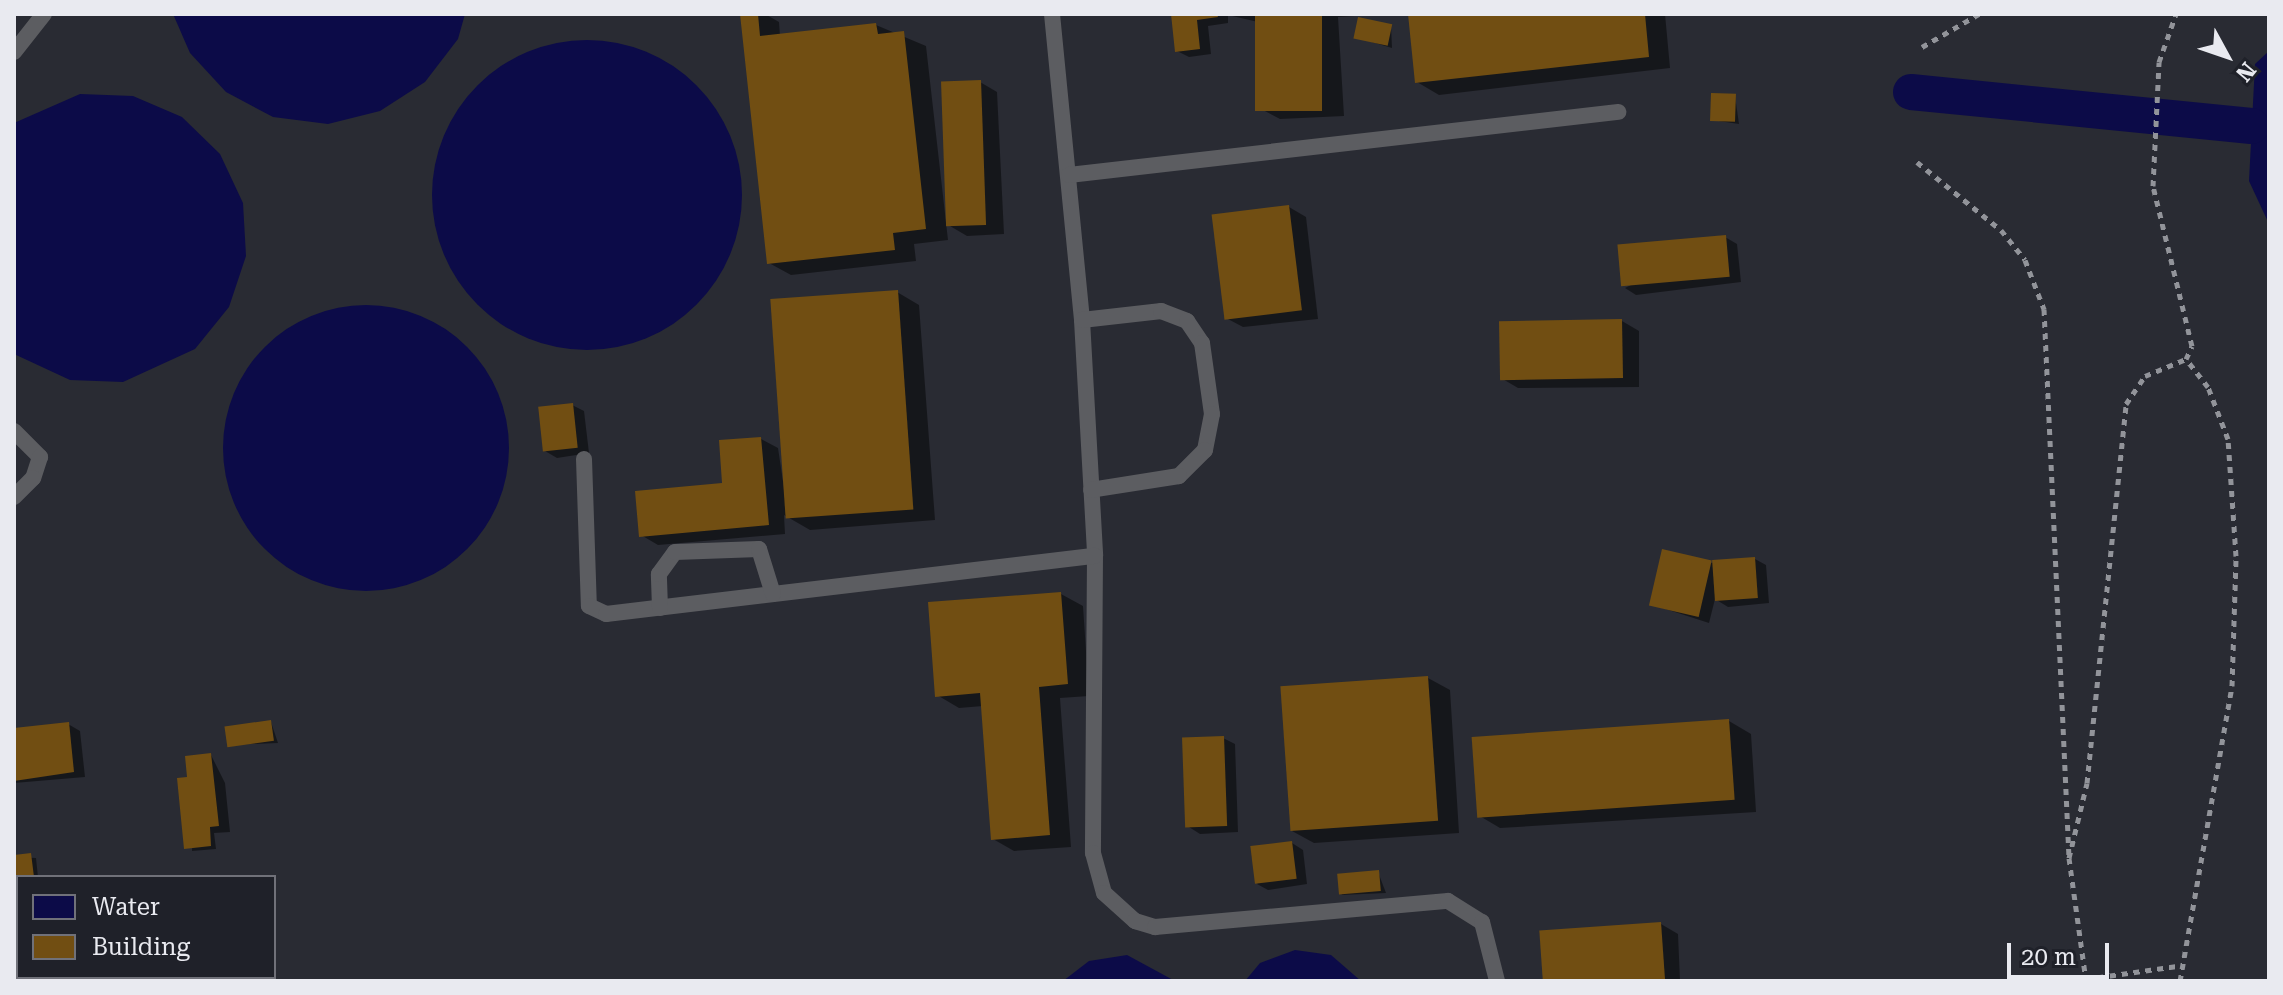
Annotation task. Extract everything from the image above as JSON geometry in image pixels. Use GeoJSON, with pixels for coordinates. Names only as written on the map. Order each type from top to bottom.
{"type":"FeatureCollection","features":[{"type":"Feature","properties":{"kind":"lane"},"geometry":{"type":"LineString","coordinates":[[14,52],[44,14]]}},
{"type":"Feature","properties":{"kind":"lane"},"geometry":{"type":"LineString","coordinates":[[1052,14],[1082,320],[1095,556],[1095,874],[1117,909],[1135,921],[1176,928],[1448,901],[1482,922],[1497,981]]}},
{"type":"Feature","properties":{"kind":"lane"},"geometry":{"type":"LineString","coordinates":[[1069,175],[1618,112]]}},
{"type":"Feature","properties":{"kind":"lane"},"geometry":{"type":"LineString","coordinates":[[1082,320],[1161,311],[1187,321],[1202,343],[1212,414],[1205,450],[1179,476],[1091,490]]}},
{"type":"Feature","properties":{"kind":"lane"},"geometry":{"type":"LineString","coordinates":[[14,431],[40,457],[33,478],[14,497]]}},
{"type":"Feature","properties":{"kind":"lane"},"geometry":{"type":"LineString","coordinates":[[584,459],[589,606],[606,614],[1095,556]]}},
{"type":"Feature","properties":{"kind":"lane"},"geometry":{"type":"LineString","coordinates":[[660,608],[659,574],[675,552],[759,549],[773,594]]}},
{"type":"Feature","properties":{"kind":"lane"},"geometry":{"type":"LineString","coordinates":[[172,981],[213,981]]}},
{"type":"Feature","properties":{"kind":"path"},"geometry":{"type":"LineString","coordinates":[[1922,47],[1979,14]]}},
{"type":"Feature","properties":{"kind":"path"},"geometry":{"type":"LineString","coordinates":[[2176,14],[2159,62],[2153,186],[2189,326],[2186,359],[2208,387],[2228,439],[2236,556],[2232,686],[2177,966],[2180,981]]}},
{"type":"Feature","properties":{"kind":"path"},"geometry":{"type":"LineString","coordinates":[[1917,162],[2001,230],[2025,260],[2044,309],[2069,858],[2086,980],[2177,966]]}},
{"type":"Feature","properties":{"kind":"path"},"geometry":{"type":"LineString","coordinates":[[2069,858],[2087,783],[2126,404],[2145,376],[2186,359]]}},
{"type":"Feature","properties":{"kind":"water"},"geometry":{"type":"Polygon","coordinates":[[[173,14],[465,14],[458,39],[425,82],[380,111],[328,124],[273,117],[226,92],[190,53],[173,14]]]}},
{"type":"Feature","properties":{"kind":"water"},"geometry":{"type":"Polygon","coordinates":[[[587,40],[617,43],[646,52],[673,66],[707,97],[723,122],[735,150],[742,195],[739,225],[730,254],[716,281],[685,315],[660,331],[632,343],[587,350],[557,347],[528,338],[501,324],[467,293],[451,268],[439,240],[432,195],[435,165],[444,136],[458,109],[489,75],[514,59],[542,47],[587,40]]]}},
{"type":"Feature","properties":{"kind":"water"},"geometry":{"type":"Polygon","coordinates":[[[2269,51],[2269,224],[2249,181],[2255,64],[2269,51]]]}},
{"type":"Feature","properties":{"kind":"water"},"geometry":{"type":"Polygon","coordinates":[[[80,94],[133,96],[182,117],[220,154],[243,203],[246,256],[229,307],[195,349],[123,382],[70,380],[14,354],[14,123],[80,94]]]}},
{"type":"Feature","properties":{"kind":"water"},"geometry":{"type":"Polygon","coordinates":[[[352,305],[380,305],[408,311],[434,322],[457,337],[477,357],[492,380],[503,406],[509,448],[507,476],[492,516],[477,539],[457,559],[434,574],[408,585],[380,591],[352,591],[324,585],[298,574],[275,559],[255,539],[240,516],[229,490],[223,462],[223,434],[229,406],[240,380],[255,357],[275,337],[298,322],[324,311],[352,305]]]}},
{"type":"Feature","properties":{"kind":"water"},"geometry":{"type":"Polygon","coordinates":[[[1295,950],[1331,955],[1361,981],[1245,981],[1260,963],[1295,950]]]}},
{"type":"Feature","properties":{"kind":"water"},"geometry":{"type":"Polygon","coordinates":[[[1127,955],[1175,981],[1063,981],[1089,961],[1127,955]]]}},
{"type":"Feature","properties":{"kind":"building"},"geometry":{"type":"Polygon","coordinates":[[[740,14],[758,14],[760,36],[876,23],[878,34],[904,31],[926,229],[893,233],[895,250],[767,264],[740,14]]]}},
{"type":"Feature","properties":{"kind":"building"},"geometry":{"type":"Polygon","coordinates":[[[1171,14],[1217,14],[1218,17],[1197,20],[1200,49],[1175,52],[1171,14]]]}},
{"type":"Feature","properties":{"kind":"building"},"geometry":{"type":"Polygon","coordinates":[[[1255,14],[1322,14],[1322,111],[1255,111],[1255,14]]]}},
{"type":"Feature","properties":{"kind":"building"},"geometry":{"type":"Polygon","coordinates":[[[1408,14],[1645,14],[1649,57],[1415,83],[1408,14]]]}},
{"type":"Feature","properties":{"kind":"building"},"geometry":{"type":"Polygon","coordinates":[[[1358,17],[1392,24],[1388,46],[1353,39],[1358,17]]]}},
{"type":"Feature","properties":{"kind":"building"},"geometry":{"type":"Polygon","coordinates":[[[981,80],[986,225],[946,226],[941,81],[981,80]]]}},
{"type":"Feature","properties":{"kind":"building"},"geometry":{"type":"Polygon","coordinates":[[[1711,93],[1736,94],[1735,122],[1710,121],[1711,93]]]}},
{"type":"Feature","properties":{"kind":"building"},"geometry":{"type":"Polygon","coordinates":[[[1289,205],[1302,310],[1224,320],[1212,215],[1289,205]]]}},
{"type":"Feature","properties":{"kind":"building"},"geometry":{"type":"Polygon","coordinates":[[[1726,235],[1730,277],[1621,286],[1617,244],[1726,235]]]}},
{"type":"Feature","properties":{"kind":"building"},"geometry":{"type":"Polygon","coordinates":[[[898,290],[913,509],[786,518],[770,299],[898,290]]]}},
{"type":"Feature","properties":{"kind":"building"},"geometry":{"type":"Polygon","coordinates":[[[1622,319],[1623,378],[1500,380],[1499,321],[1622,319]]]}},
{"type":"Feature","properties":{"kind":"building"},"geometry":{"type":"Polygon","coordinates":[[[573,403],[578,448],[543,451],[538,407],[573,403]]]}},
{"type":"Feature","properties":{"kind":"building"},"geometry":{"type":"Polygon","coordinates":[[[761,437],[769,525],[639,537],[635,491],[722,483],[719,440],[761,437]]]}},
{"type":"Feature","properties":{"kind":"building"},"geometry":{"type":"Polygon","coordinates":[[[1662,549],[1712,560],[1699,617],[1649,606],[1662,549]]]}},
{"type":"Feature","properties":{"kind":"building"},"geometry":{"type":"Polygon","coordinates":[[[1755,557],[1758,598],[1715,601],[1712,560],[1755,557]]]}},
{"type":"Feature","properties":{"kind":"building"},"geometry":{"type":"Polygon","coordinates":[[[1061,592],[1068,684],[1039,687],[1050,835],[991,840],[980,693],[935,697],[928,602],[1061,592]]]}},
{"type":"Feature","properties":{"kind":"building"},"geometry":{"type":"Polygon","coordinates":[[[1428,676],[1438,821],[1290,831],[1280,686],[1428,676]]]}},
{"type":"Feature","properties":{"kind":"building"},"geometry":{"type":"Polygon","coordinates":[[[1729,719],[1735,800],[1477,818],[1472,737],[1729,719]]]}},
{"type":"Feature","properties":{"kind":"building"},"geometry":{"type":"Polygon","coordinates":[[[271,720],[274,741],[227,747],[224,727],[271,720]]]}},
{"type":"Feature","properties":{"kind":"building"},"geometry":{"type":"Polygon","coordinates":[[[69,722],[74,772],[14,781],[14,728],[69,722]]]}},
{"type":"Feature","properties":{"kind":"building"},"geometry":{"type":"Polygon","coordinates":[[[1224,736],[1227,826],[1185,827],[1182,737],[1224,736]]]}},
{"type":"Feature","properties":{"kind":"building"},"geometry":{"type":"Polygon","coordinates":[[[211,753],[219,826],[210,827],[211,846],[184,849],[177,778],[187,777],[185,756],[211,753]]]}},
{"type":"Feature","properties":{"kind":"building"},"geometry":{"type":"Polygon","coordinates":[[[1292,841],[1297,879],[1255,884],[1250,846],[1292,841]]]}},
{"type":"Feature","properties":{"kind":"building"},"geometry":{"type":"Polygon","coordinates":[[[31,853],[34,875],[16,875],[14,889],[14,855],[31,853]]]}},
{"type":"Feature","properties":{"kind":"building"},"geometry":{"type":"Polygon","coordinates":[[[1379,870],[1381,891],[1339,895],[1337,874],[1379,870]]]}},
{"type":"Feature","properties":{"kind":"building"},"geometry":{"type":"Polygon","coordinates":[[[16,892],[16,935],[14,935],[16,892]]]}},
{"type":"Feature","properties":{"kind":"building"},"geometry":{"type":"Polygon","coordinates":[[[1661,922],[1665,981],[1543,981],[1539,931],[1661,922]]]}},
{"type":"Feature","properties":{"kind":"waterway"},"geometry":{"type":"LineString","coordinates":[[1911,92],[2251,126]]}}]}
